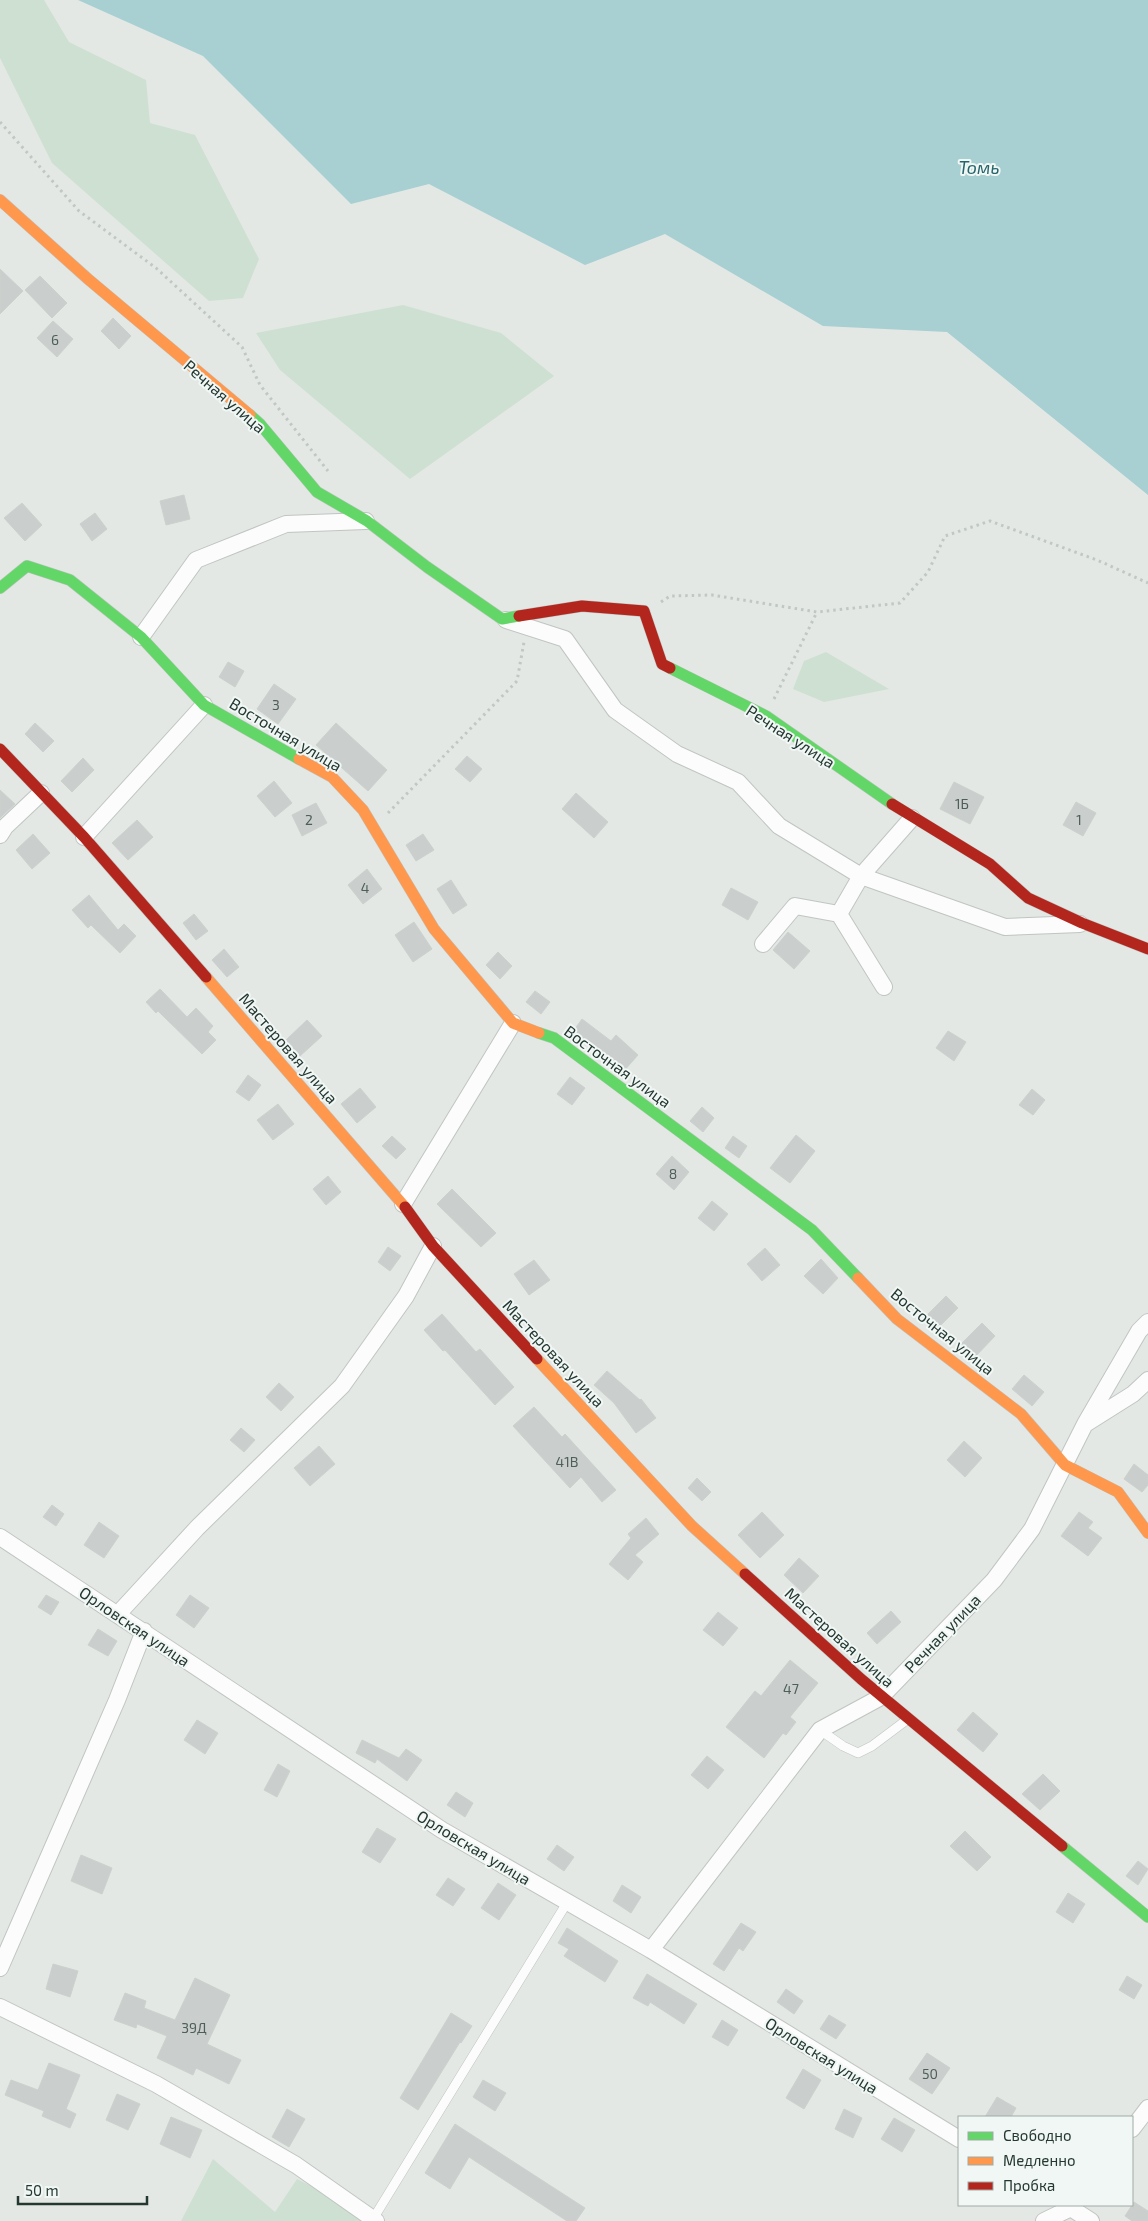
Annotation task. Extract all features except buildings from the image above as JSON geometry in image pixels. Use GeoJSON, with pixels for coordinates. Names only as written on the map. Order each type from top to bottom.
{"type":"FeatureCollection","features":[{"type":"Feature","properties":{"kind":"street","name":"Речная улица"},"geometry":{"type":"LineString","coordinates":[[0,200],[88,279],[260,424],[317,492],[367,520],[427,567],[502,619],[565,639],[615,710],[677,754],[738,782],[779,826],[861,876],[1005,927],[1082,923]]}},
{"type":"Feature","properties":{"kind":"street"},"geometry":{"type":"LineString","coordinates":[[141,637],[196,560],[286,524],[367,520]]}},
{"type":"Feature","properties":{"kind":"street","name":"Восточная улица"},"geometry":{"type":"LineString","coordinates":[[0,588],[27,566],[70,580],[141,637],[204,705],[332,777],[363,810],[434,929],[513,1024],[554,1038],[812,1230],[897,1318],[1021,1414],[1066,1464],[1118,1492],[1148,1532]]}},
{"type":"Feature","properties":{"kind":"street"},"geometry":{"type":"LineString","coordinates":[[502,619],[582,606],[644,611]]}},
{"type":"Feature","properties":{"kind":"street","name":"Речная улица"},"geometry":{"type":"LineString","coordinates":[[644,611],[662,664],[766,716],[912,818],[990,864],[1028,898],[1082,923],[1148,948]]}},
{"type":"Feature","properties":{"kind":"street"},"geometry":{"type":"LineString","coordinates":[[84,837],[204,705]]}},
{"type":"Feature","properties":{"kind":"street","name":"Мастеровая улица"},"geometry":{"type":"LineString","coordinates":[[0,749],[84,837],[403,1204],[433,1246],[692,1526],[882,1697],[1148,1917]]}},
{"type":"Feature","properties":{"kind":"street"},"geometry":{"type":"LineString","coordinates":[[0,835],[5,827],[41,793]]}},
{"type":"Feature","properties":{"kind":"street"},"geometry":{"type":"LineString","coordinates":[[839,914],[861,876],[912,818]]}},
{"type":"Feature","properties":{"kind":"street"},"geometry":{"type":"LineString","coordinates":[[763,944],[795,906],[839,914],[884,987]]}},
{"type":"Feature","properties":{"kind":"street"},"geometry":{"type":"LineString","coordinates":[[403,1204],[513,1024]]}},
{"type":"Feature","properties":{"kind":"street"},"geometry":{"type":"LineString","coordinates":[[118,1614],[196,1528],[342,1386],[406,1296],[433,1246]]}},
{"type":"Feature","properties":{"kind":"street","name":"Речная улица"},"geometry":{"type":"LineString","coordinates":[[651,1950],[820,1730],[882,1697],[994,1580],[1032,1529],[1085,1424],[1139,1332],[1148,1322]]}},
{"type":"Feature","properties":{"kind":"street"},"geometry":{"type":"LineString","coordinates":[[1085,1424],[1133,1394],[1148,1380]]}},
{"type":"Feature","properties":{"kind":"street","name":"Орловская улица"},"geometry":{"type":"LineString","coordinates":[[0,1537],[442,1830],[651,1950],[958,2138]]}},
{"type":"Feature","properties":{"kind":"street"},"geometry":{"type":"LineString","coordinates":[[0,1968],[117,1700],[144,1632]]}},
{"type":"Feature","properties":{"kind":"street"},"geometry":{"type":"LineString","coordinates":[[0,2007],[165,2089],[296,2165],[374,2220]]}},
{"type":"Feature","properties":{"kind":"street"},"geometry":{"type":"LineString","coordinates":[[1133,2129],[1148,2108]]}},
{"type":"Feature","properties":{"kind":"street"},"geometry":{"type":"LineString","coordinates":[[1044,2221],[1070,2206],[1091,2221]]}},
{"type":"Feature","properties":{"kind":"lane"},"geometry":{"type":"LineString","coordinates":[[820,1730],[843,1746],[858,1753],[872,1746],[908,1719]]}},
{"type":"Feature","properties":{"kind":"lane"},"geometry":{"type":"LineString","coordinates":[[374,2220],[568,1901]]}},
{"type":"Feature","properties":{"kind":"path"},"geometry":{"type":"LineString","coordinates":[[0,122],[79,211],[156,268],[242,347],[260,385],[332,475]]}},
{"type":"Feature","properties":{"kind":"path"},"geometry":{"type":"LineString","coordinates":[[644,611],[670,596],[712,595],[817,612],[900,603],[928,572],[945,536],[990,521],[1097,560],[1148,583]]}},
{"type":"Feature","properties":{"kind":"path"},"geometry":{"type":"LineString","coordinates":[[766,716],[817,612]]}},
{"type":"Feature","properties":{"kind":"path"},"geometry":{"type":"LineString","coordinates":[[373,828],[517,681],[527,627]]}},
{"type":"Feature","properties":{"kind":"green space"},"geometry":{"type":"Polygon","coordinates":[[[0,0],[44,0],[69,42],[146,80],[150,123],[195,135],[259,259],[243,298],[209,301],[52,163],[0,58],[0,0]]]}},
{"type":"Feature","properties":{"kind":"green space"},"geometry":{"type":"Polygon","coordinates":[[[403,305],[501,333],[554,376],[410,479],[280,370],[256,333],[403,305]]]}},
{"type":"Feature","properties":{"kind":"green space"},"geometry":{"type":"Polygon","coordinates":[[[826,652],[889,689],[824,702],[793,689],[804,661],[826,652]]]}},
{"type":"Feature","properties":{"kind":"green space"},"geometry":{"type":"Polygon","coordinates":[[[213,2159],[275,2212],[297,2179],[382,2221],[181,2221],[213,2159]]]}},
{"type":"Feature","properties":{"kind":"water","name":"Томь"},"geometry":{"type":"Polygon","coordinates":[[[78,0],[1148,0],[1148,495],[947,332],[823,326],[665,234],[585,265],[429,184],[351,204],[203,56],[78,0]]]}},
{"type":"Feature","properties":{"kind":"traffic: fast"},"geometry":{"type":"LineString","coordinates":[[250,415],[260,424],[317,492],[367,521],[427,567],[502,619],[519,616]]}},
{"type":"Feature","properties":{"kind":"traffic: fast"},"geometry":{"type":"LineString","coordinates":[[0,588],[27,566],[70,580],[141,637],[204,705],[299,759]]}},
{"type":"Feature","properties":{"kind":"traffic: fast"},"geometry":{"type":"LineString","coordinates":[[670,668],[766,716],[892,804]]}},
{"type":"Feature","properties":{"kind":"traffic: fast"},"geometry":{"type":"LineString","coordinates":[[539,1033],[554,1038],[812,1230],[858,1278]]}},
{"type":"Feature","properties":{"kind":"traffic: fast"},"geometry":{"type":"LineString","coordinates":[[1062,1846],[1148,1917]]}},
{"type":"Feature","properties":{"kind":"traffic: slow"},"geometry":{"type":"LineString","coordinates":[[0,200],[88,279],[250,415]]}},
{"type":"Feature","properties":{"kind":"traffic: slow"},"geometry":{"type":"LineString","coordinates":[[299,759],[332,777],[363,810],[434,929],[513,1023],[539,1033]]}},
{"type":"Feature","properties":{"kind":"traffic: slow"},"geometry":{"type":"LineString","coordinates":[[206,977],[405,1207]]}},
{"type":"Feature","properties":{"kind":"traffic: slow"},"geometry":{"type":"LineString","coordinates":[[858,1278],[897,1319],[1021,1414],[1065,1465],[1118,1492],[1148,1533]]}},
{"type":"Feature","properties":{"kind":"traffic: slow"},"geometry":{"type":"LineString","coordinates":[[537,1359],[692,1526],[745,1574]]}},
{"type":"Feature","properties":{"kind":"traffic: jam"},"geometry":{"type":"LineString","coordinates":[[519,616],[582,606],[644,611],[662,664],[670,668]]}},
{"type":"Feature","properties":{"kind":"traffic: jam"},"geometry":{"type":"LineString","coordinates":[[0,749],[84,837],[206,977]]}},
{"type":"Feature","properties":{"kind":"traffic: jam"},"geometry":{"type":"LineString","coordinates":[[892,804],[990,864],[1028,898],[1082,923],[1148,949]]}},
{"type":"Feature","properties":{"kind":"traffic: jam"},"geometry":{"type":"LineString","coordinates":[[405,1207],[433,1246],[537,1359]]}},
{"type":"Feature","properties":{"kind":"traffic: jam"},"geometry":{"type":"LineString","coordinates":[[745,1574],[861,1679],[1062,1846]]}}]}
